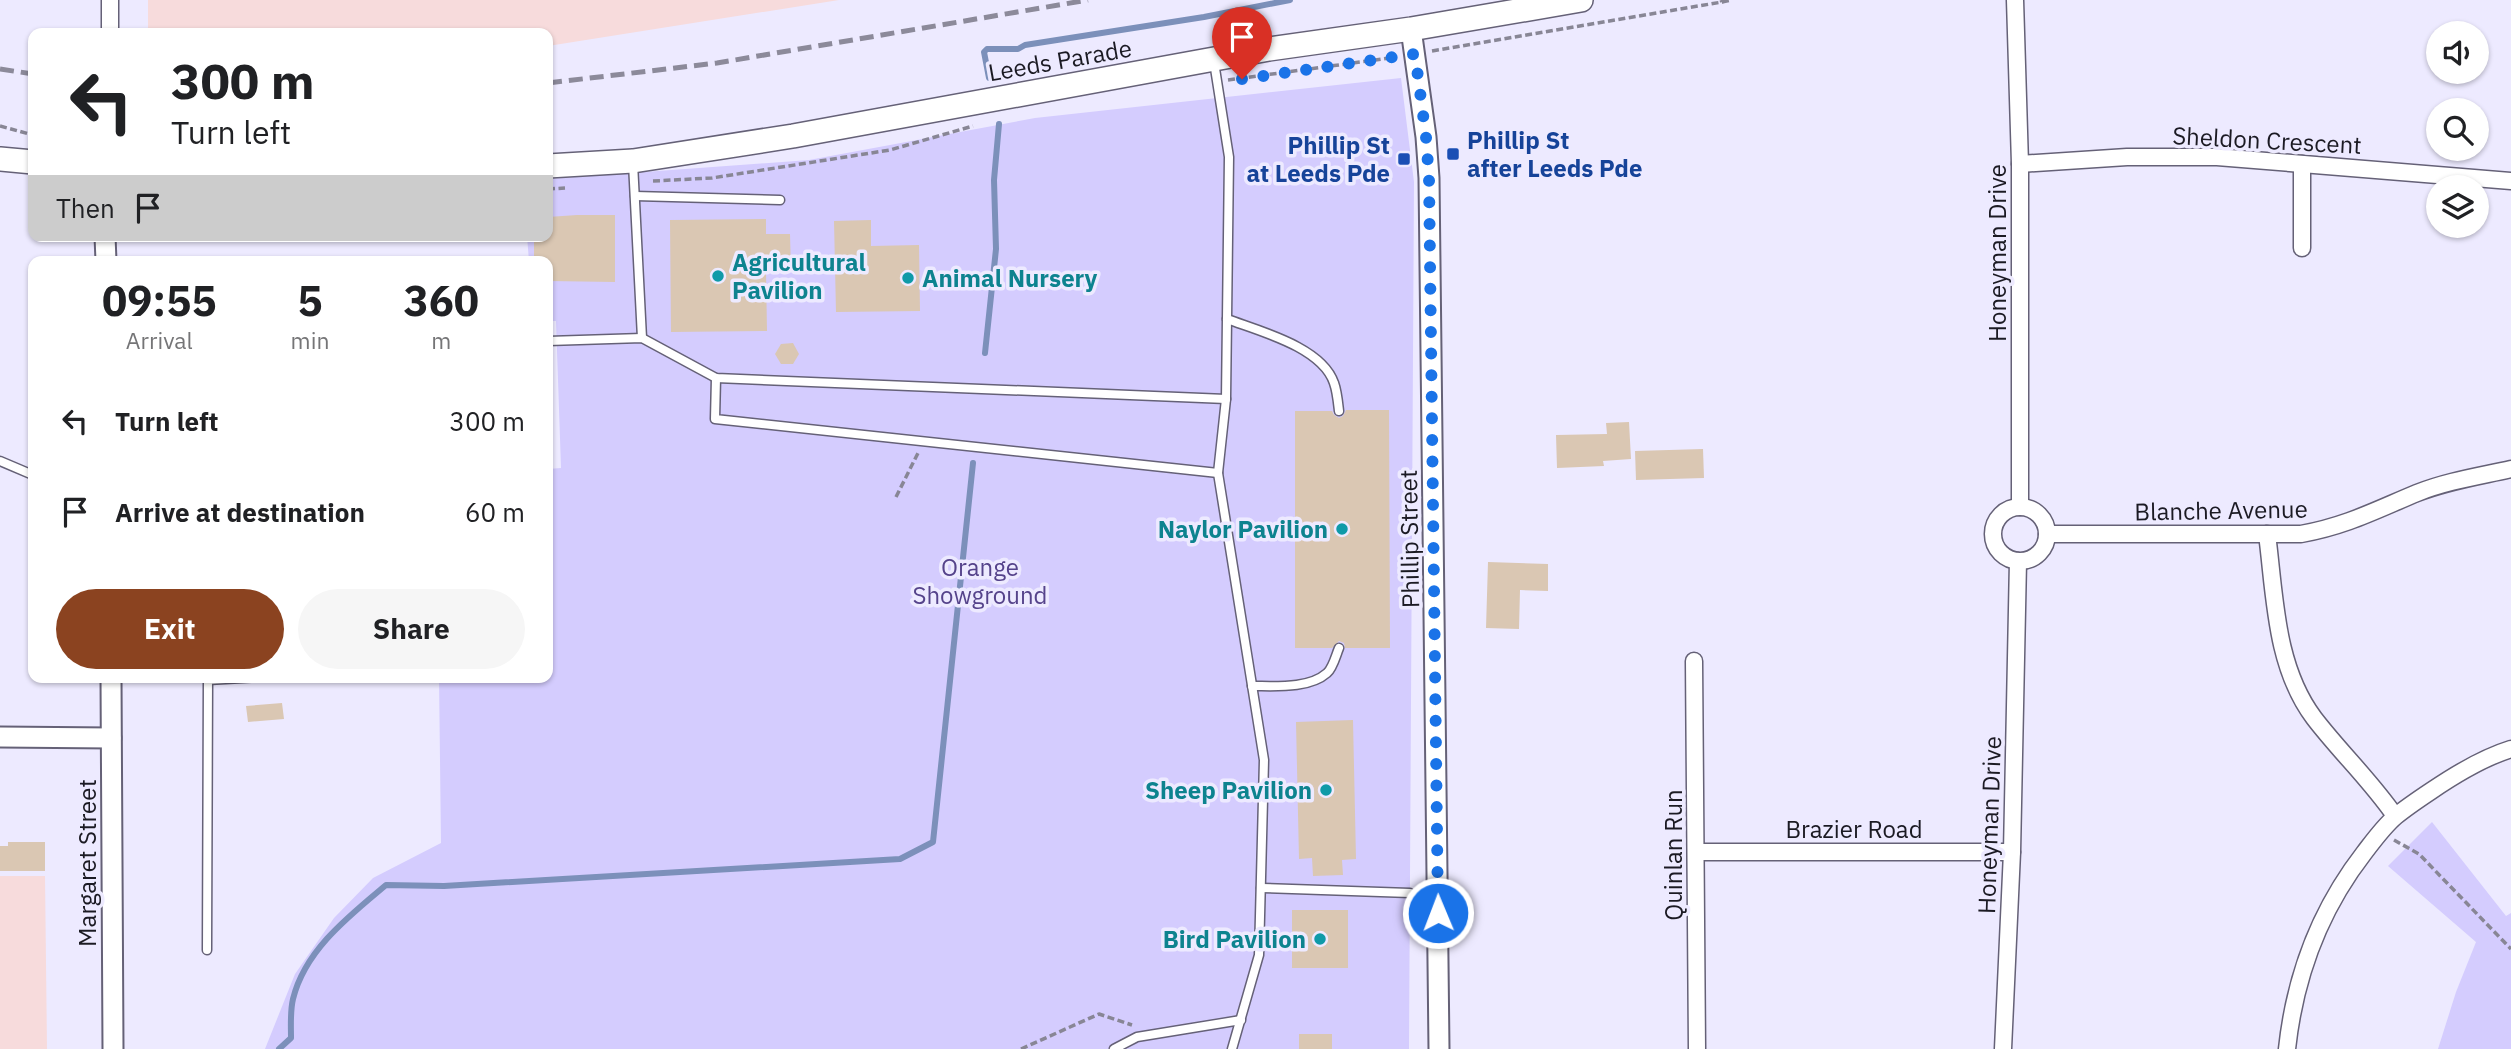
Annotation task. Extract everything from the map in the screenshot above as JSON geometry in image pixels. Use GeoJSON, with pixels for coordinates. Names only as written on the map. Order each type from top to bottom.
{"type":"FeatureCollection","features":[{"type":"Feature","properties":{"kind":"main road","name":"Leeds Parade"},"geometry":{"type":"LineString","coordinates":[[553,166],[634,172],[793,136],[1214,59],[1581,0]]}},
{"type":"Feature","properties":{"kind":"main road"},"geometry":{"type":"LineString","coordinates":[[0,159],[28,162]]}},
{"type":"Feature","properties":{"kind":"street"},"geometry":{"type":"LineString","coordinates":[[110,0],[110,28]]}},
{"type":"Feature","properties":{"kind":"street","name":"Honeyman Drive"},"geometry":{"type":"LineString","coordinates":[[2015,0],[2020,164],[2020,507]]}},
{"type":"Feature","properties":{"kind":"street","name":"Phillip Street"},"geometry":{"type":"LineString","coordinates":[[1411,29],[1429,178],[1439,1049]]}},
{"type":"Feature","properties":{"kind":"street","name":"Sheldon Crescent"},"geometry":{"type":"LineString","coordinates":[[2020,164],[2127,157],[2217,156],[2511,181]]}},
{"type":"Feature","properties":{"kind":"street"},"geometry":{"type":"LineString","coordinates":[[2302,164],[2302,248]]}},
{"type":"Feature","properties":{"kind":"street","name":"Blanche Avenue"},"geometry":{"type":"LineString","coordinates":[[2047,534],[2301,534],[2331,529],[2419,492],[2511,469]]}},
{"type":"Feature","properties":{"kind":"street"},"geometry":{"type":"LineString","coordinates":[[2020,507],[2037,512],[2044,522],[2047,534],[2039,554],[2026,561],[2018,561],[2001,554],[1993,537],[1994,524],[2002,513],[2020,507]]}},
{"type":"Feature","properties":{"kind":"street"},"geometry":{"type":"LineString","coordinates":[[2267,534],[2280,639],[2292,681],[2314,717],[2361,775],[2378,791],[2395,816]]}},
{"type":"Feature","properties":{"kind":"street","name":"Honeyman Drive"},"geometry":{"type":"LineString","coordinates":[[2003,1049],[2012,852],[2018,561]]}},
{"type":"Feature","properties":{"kind":"street","name":"Quinlan Run"},"geometry":{"type":"LineString","coordinates":[[1694,661],[1697,1049]]}},
{"type":"Feature","properties":{"kind":"street","name":"Margaret Street"},"geometry":{"type":"LineString","coordinates":[[111,683],[113,1049]]}},
{"type":"Feature","properties":{"kind":"street"},"geometry":{"type":"LineString","coordinates":[[0,737],[111,738]]}},
{"type":"Feature","properties":{"kind":"street"},"geometry":{"type":"LineString","coordinates":[[2287,1049],[2298,980],[2321,919],[2350,871],[2395,816],[2454,775],[2511,748]]}},
{"type":"Feature","properties":{"kind":"street","name":"Brazier Road"},"geometry":{"type":"LineString","coordinates":[[1696,852],[2012,852]]}},
{"type":"Feature","properties":{"kind":"lane"},"geometry":{"type":"LineString","coordinates":[[1214,59],[1229,157],[1226,399],[1218,473],[1264,760],[1259,955],[1232,1049]]}},
{"type":"Feature","properties":{"kind":"lane"},"geometry":{"type":"LineString","coordinates":[[634,172],[642,338]]}},
{"type":"Feature","properties":{"kind":"lane"},"geometry":{"type":"LineString","coordinates":[[635,196],[780,200]]}},
{"type":"Feature","properties":{"kind":"lane"},"geometry":{"type":"LineString","coordinates":[[1227,319],[1287,342],[1316,358],[1334,381],[1339,411]]}},
{"type":"Feature","properties":{"kind":"lane"},"geometry":{"type":"LineString","coordinates":[[553,341],[642,338],[716,378],[1226,399]]}},
{"type":"Feature","properties":{"kind":"lane"},"geometry":{"type":"LineString","coordinates":[[716,378],[715,419],[1218,473]]}},
{"type":"Feature","properties":{"kind":"lane"},"geometry":{"type":"LineString","coordinates":[[0,461],[28,473]]}},
{"type":"Feature","properties":{"kind":"lane"},"geometry":{"type":"LineString","coordinates":[[1252,685],[1292,685],[1311,681],[1329,672],[1339,648]]}},
{"type":"Feature","properties":{"kind":"lane"},"geometry":{"type":"LineString","coordinates":[[207,950],[208,683]]}},
{"type":"Feature","properties":{"kind":"lane"},"geometry":{"type":"LineString","coordinates":[[1261,888],[1410,893]]}},
{"type":"Feature","properties":{"kind":"lane"},"geometry":{"type":"LineString","coordinates":[[1114,1049],[1137,1037],[1241,1020]]}},
{"type":"Feature","properties":{"kind":"path"},"geometry":{"type":"LineString","coordinates":[[1217,82],[1415,54],[1732,0]]}},
{"type":"Feature","properties":{"kind":"path"},"geometry":{"type":"LineString","coordinates":[[634,172],[712,178],[890,150],[978,125]]}},
{"type":"Feature","properties":{"kind":"path"},"geometry":{"type":"LineString","coordinates":[[0,126],[28,134]]}},
{"type":"Feature","properties":{"kind":"path"},"geometry":{"type":"LineString","coordinates":[[553,189],[572,187]]}},
{"type":"Feature","properties":{"kind":"path"},"geometry":{"type":"LineString","coordinates":[[896,497],[923,442]]}},
{"type":"Feature","properties":{"kind":"path"},"geometry":{"type":"LineString","coordinates":[[2382,830],[2392,839],[2419,854],[2511,949]]}},
{"type":"Feature","properties":{"kind":"path"},"geometry":{"type":"LineString","coordinates":[[1021,1049],[1099,1014],[1157,1034]]}},
{"type":"Feature","properties":{"kind":"shaded area"},"geometry":{"type":"Polygon","coordinates":[[[148,0],[839,0],[553,45],[553,28],[148,28],[148,0]]]}},
{"type":"Feature","properties":{"kind":"shaded area"},"geometry":{"type":"Polygon","coordinates":[[[0,876],[45,876],[47,1049],[0,1049],[0,876]]]}},
{"type":"Feature","properties":{"kind":"green space","name":"Orange Showground"},"geometry":{"type":"Polygon","coordinates":[[[1401,78],[1414,182],[1409,1049],[265,1049],[295,974],[334,918],[373,878],[441,843],[439,683],[553,683],[553,469],[561,468],[556,321],[553,321],[553,256],[529,256],[527,242],[553,242],[553,179],[809,160],[1035,118],[1401,78]]]}},
{"type":"Feature","properties":{"kind":"green space"},"geometry":{"type":"Polygon","coordinates":[[[2432,822],[2506,916],[2511,913],[2511,1049],[2438,1049],[2456,992],[2476,942],[2388,866],[2432,822]]]}},
{"type":"Feature","properties":{"kind":"building"},"geometry":{"type":"Polygon","coordinates":[[[615,215],[615,282],[553,281],[553,256],[534,256],[534,242],[553,242],[553,217],[615,215]]]}},
{"type":"Feature","properties":{"kind":"building","name":"Agricultural Pavilion"},"geometry":{"type":"Polygon","coordinates":[[[766,219],[766,234],[790,234],[791,271],[766,272],[767,331],[671,332],[670,220],[766,219]]]}},
{"type":"Feature","properties":{"kind":"building"},"geometry":{"type":"Polygon","coordinates":[[[871,220],[871,246],[919,245],[920,311],[836,312],[834,221],[871,220]]]}},
{"type":"Feature","properties":{"kind":"building"},"geometry":{"type":"Polygon","coordinates":[[[793,343],[799,354],[793,364],[781,364],[775,354],[781,344],[793,343]]]}},
{"type":"Feature","properties":{"kind":"building","name":"Naylor Pavilion"},"geometry":{"type":"Polygon","coordinates":[[[1346,410],[1389,410],[1390,648],[1345,648],[1344,643],[1339,641],[1332,648],[1295,648],[1295,411],[1332,411],[1339,418],[1346,410]]]}},
{"type":"Feature","properties":{"kind":"building"},"geometry":{"type":"Polygon","coordinates":[[[1629,422],[1631,459],[1603,461],[1604,466],[1557,468],[1556,435],[1607,434],[1606,423],[1629,422]]]}},
{"type":"Feature","properties":{"kind":"building"},"geometry":{"type":"Polygon","coordinates":[[[1703,449],[1704,478],[1636,480],[1635,451],[1703,449]]]}},
{"type":"Feature","properties":{"kind":"building"},"geometry":{"type":"Polygon","coordinates":[[[1488,562],[1548,564],[1548,591],[1520,590],[1519,629],[1486,628],[1488,562]]]}},
{"type":"Feature","properties":{"kind":"building"},"geometry":{"type":"Polygon","coordinates":[[[282,703],[284,719],[248,722],[246,706],[282,703]]]}},
{"type":"Feature","properties":{"kind":"building","name":"Sheep Pavilion"},"geometry":{"type":"Polygon","coordinates":[[[1353,720],[1356,859],[1342,860],[1343,875],[1313,876],[1312,858],[1299,859],[1296,722],[1353,720]]]}},
{"type":"Feature","properties":{"kind":"building"},"geometry":{"type":"Polygon","coordinates":[[[8,842],[45,842],[45,871],[0,871],[0,846],[8,846],[8,842]]]}},
{"type":"Feature","properties":{"kind":"building","name":"Bird Pavilion"},"geometry":{"type":"Polygon","coordinates":[[[1292,910],[1348,910],[1348,968],[1292,968],[1292,910]]]}},
{"type":"Feature","properties":{"kind":"building"},"geometry":{"type":"Polygon","coordinates":[[[1299,1034],[1332,1034],[1332,1049],[1299,1049],[1299,1034]]]}},
{"type":"Feature","properties":{"kind":"waterway"},"geometry":{"type":"LineString","coordinates":[[989,78],[984,52],[987,49],[1018,49],[1025,45],[1204,17],[1290,0]]}},
{"type":"Feature","properties":{"kind":"waterway"},"geometry":{"type":"LineString","coordinates":[[985,353],[996,249],[994,180],[999,124]]}},
{"type":"Feature","properties":{"kind":"waterway"},"geometry":{"type":"LineString","coordinates":[[279,1049],[291,1038],[293,999],[307,965],[330,935],[386,885],[444,886],[900,859],[933,842],[973,463]]}},
{"type":"Feature","properties":{"kind":"railway"},"geometry":{"type":"LineString","coordinates":[[553,82],[717,63],[1088,0]]}},
{"type":"Feature","properties":{"kind":"railway"},"geometry":{"type":"LineString","coordinates":[[0,69],[28,73]]}},
{"type":"Feature","properties":{"kind":"place","name":"Phillip St after Leeds Pde"},"geometry":{"type":"Point","coordinates":[1453,154]}},
{"type":"Feature","properties":{"kind":"place","name":"Phillip St at Leeds Pde"},"geometry":{"type":"Point","coordinates":[1404,159]}},
{"type":"Feature","properties":{"kind":"place","name":"Agricultural Pavilion"},"geometry":{"type":"Point","coordinates":[718,276]}},
{"type":"Feature","properties":{"kind":"place","name":"Animal Nursery"},"geometry":{"type":"Point","coordinates":[908,278]}},
{"type":"Feature","properties":{"kind":"place","name":"Naylor Pavilion"},"geometry":{"type":"Point","coordinates":[1342,529]}},
{"type":"Feature","properties":{"kind":"place","name":"Sheep Pavilion"},"geometry":{"type":"Point","coordinates":[1326,790]}},
{"type":"Feature","properties":{"kind":"place","name":"Bird Pavilion"},"geometry":{"type":"Point","coordinates":[1320,939]}},
{"type":"Feature","properties":{"kind":"route"},"geometry":{"type":"LineString","coordinates":[[1242,79],[1415,54],[1429,178],[1438,913]]}}]}
